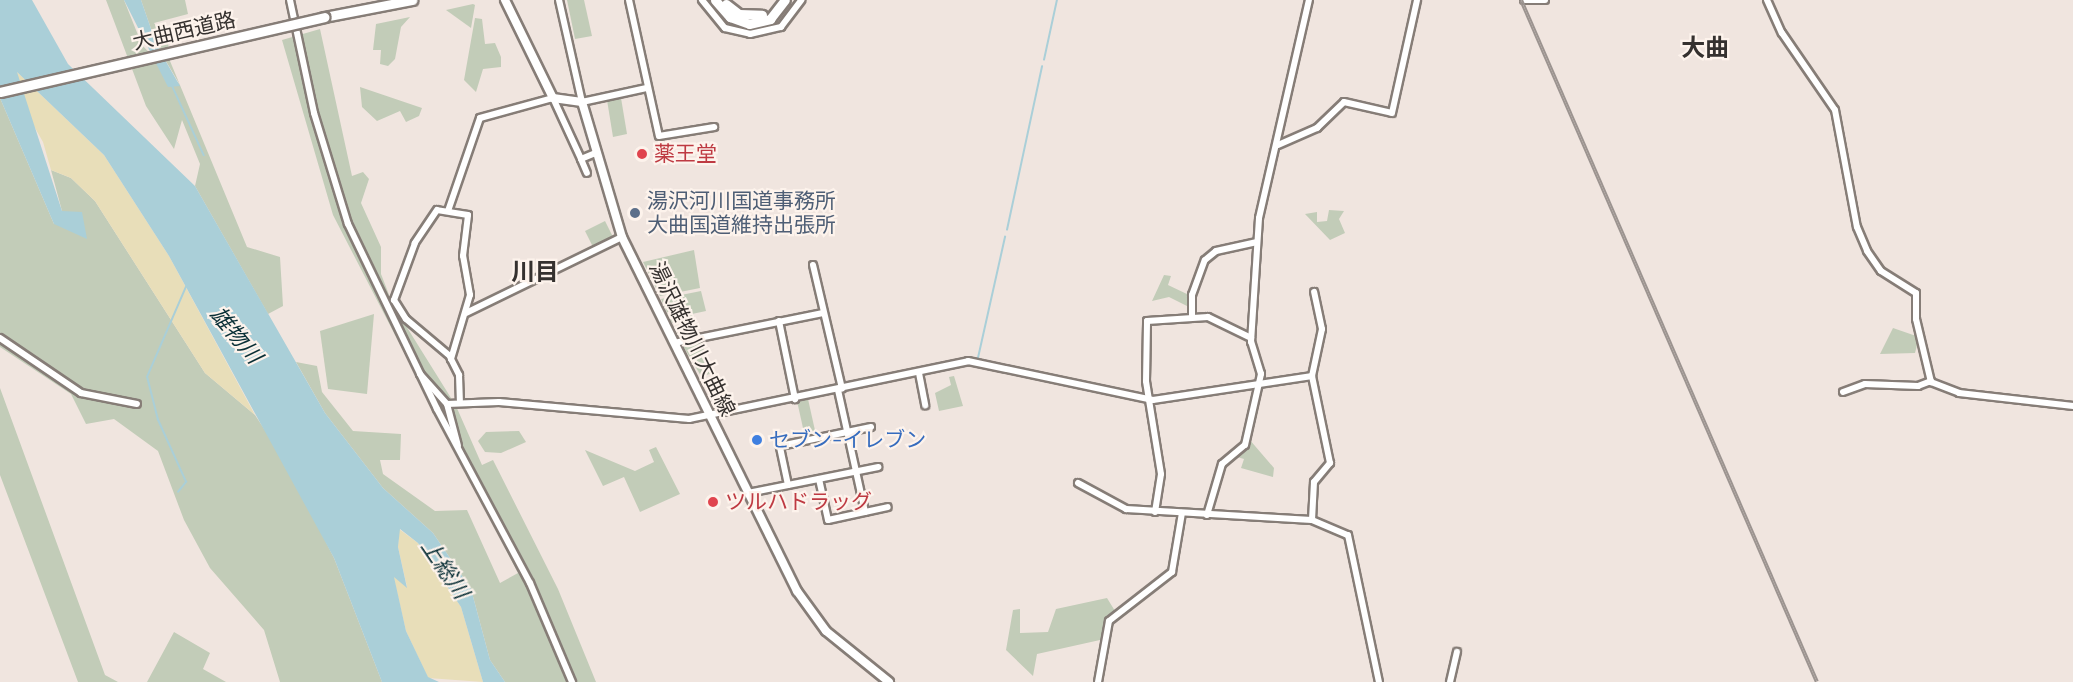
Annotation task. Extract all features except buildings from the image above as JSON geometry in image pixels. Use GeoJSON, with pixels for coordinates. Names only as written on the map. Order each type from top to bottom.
{"type":"FeatureCollection","features":[{"type":"Feature","properties":{"kind":"highway","name":"大曲西道路"},"geometry":{"type":"LineString","coordinates":[[0,92],[412,0]]}},
{"type":"Feature","properties":{"kind":"highway"},"geometry":{"type":"LineString","coordinates":[[716,0],[730,17],[749,24],[770,19],[785,0]]}},
{"type":"Feature","properties":{"kind":"highway"},"geometry":{"type":"LineString","coordinates":[[723,0],[733,11],[757,18],[778,0]]}},
{"type":"Feature","properties":{"kind":"main road"},"geometry":{"type":"LineString","coordinates":[[505,0],[553,98],[582,102]]}},
{"type":"Feature","properties":{"kind":"main road","name":"湯沢雄物川大曲線"},"geometry":{"type":"LineString","coordinates":[[582,102],[595,153],[622,237],[748,493],[812,614],[889,682]]}},
{"type":"Feature","properties":{"kind":"street"},"geometry":{"type":"LineString","coordinates":[[290,0],[337,192],[420,374],[530,583],[572,682]]}},
{"type":"Feature","properties":{"kind":"street"},"geometry":{"type":"LineString","coordinates":[[559,0],[582,102],[647,88]]}},
{"type":"Feature","properties":{"kind":"street"},"geometry":{"type":"LineString","coordinates":[[629,0],[659,136],[714,127]]}},
{"type":"Feature","properties":{"kind":"street"},"geometry":{"type":"LineString","coordinates":[[702,0],[725,28],[750,34],[781,27],[801,0]]}},
{"type":"Feature","properties":{"kind":"street"},"geometry":{"type":"LineString","coordinates":[[1207,515],[1222,464],[1245,444],[1259,383],[1262,365],[1251,338],[1257,242],[1309,0]]}},
{"type":"Feature","properties":{"kind":"street"},"geometry":{"type":"LineString","coordinates":[[1277,145],[1317,128],[1344,102],[1392,113],[1417,0]]}},
{"type":"Feature","properties":{"kind":"street"},"geometry":{"type":"LineString","coordinates":[[1524,0],[1545,0]]}},
{"type":"Feature","properties":{"kind":"street"},"geometry":{"type":"LineString","coordinates":[[1767,0],[1782,33],[1835,110],[1857,227],[1867,251],[1881,271],[1916,292],[1916,320],[1931,381]]}},
{"type":"Feature","properties":{"kind":"street"},"geometry":{"type":"LineString","coordinates":[[448,211],[478,120],[553,98],[587,173]]}},
{"type":"Feature","properties":{"kind":"street"},"geometry":{"type":"LineString","coordinates":[[581,159],[595,153]]}},
{"type":"Feature","properties":{"kind":"street"},"geometry":{"type":"LineString","coordinates":[[451,359],[466,313],[470,285],[463,248],[468,215],[436,210],[415,243],[394,300],[401,314],[451,359],[459,375],[460,400]]}},
{"type":"Feature","properties":{"kind":"street"},"geometry":{"type":"LineString","coordinates":[[466,313],[622,237]]}},
{"type":"Feature","properties":{"kind":"street"},"geometry":{"type":"LineString","coordinates":[[1192,317],[1192,295],[1205,260],[1216,251],[1257,242]]}},
{"type":"Feature","properties":{"kind":"street"},"geometry":{"type":"LineString","coordinates":[[813,265],[865,512]]}},
{"type":"Feature","properties":{"kind":"street"},"geometry":{"type":"LineString","coordinates":[[1312,520],[1314,482],[1330,461],[1312,375],[1322,329],[1314,292]]}},
{"type":"Feature","properties":{"kind":"street"},"geometry":{"type":"LineString","coordinates":[[674,344],[823,313]]}},
{"type":"Feature","properties":{"kind":"street"},"geometry":{"type":"LineString","coordinates":[[1155,512],[1161,469],[1148,400],[1147,321],[1192,317],[1215,318],[1251,338]]}},
{"type":"Feature","properties":{"kind":"street"},"geometry":{"type":"LineString","coordinates":[[779,321],[795,399]]}},
{"type":"Feature","properties":{"kind":"street"},"geometry":{"type":"LineString","coordinates":[[0,338],[81,393],[137,404]]}},
{"type":"Feature","properties":{"kind":"street"},"geometry":{"type":"LineString","coordinates":[[447,404],[460,400],[661,418],[710,417],[981,361],[1148,400],[1312,375]]}},
{"type":"Feature","properties":{"kind":"street"},"geometry":{"type":"LineString","coordinates":[[920,373],[925,405]]}},
{"type":"Feature","properties":{"kind":"street"},"geometry":{"type":"LineString","coordinates":[[420,374],[447,404],[458,449]]}},
{"type":"Feature","properties":{"kind":"street"},"geometry":{"type":"LineString","coordinates":[[1843,392],[1865,384],[1918,386],[1931,381],[1959,393],[2073,406]]}},
{"type":"Feature","properties":{"kind":"street"},"geometry":{"type":"LineString","coordinates":[[788,485],[780,446],[871,427]]}},
{"type":"Feature","properties":{"kind":"street"},"geometry":{"type":"LineString","coordinates":[[748,493],[878,467]]}},
{"type":"Feature","properties":{"kind":"street"},"geometry":{"type":"LineString","coordinates":[[819,479],[828,520],[888,507]]}},
{"type":"Feature","properties":{"kind":"street"},"geometry":{"type":"LineString","coordinates":[[1078,483],[1118,506],[1155,512],[1312,520],[1348,535],[1379,682]]}},
{"type":"Feature","properties":{"kind":"street"},"geometry":{"type":"LineString","coordinates":[[1098,682],[1109,621],[1172,572],[1182,513]]}},
{"type":"Feature","properties":{"kind":"street"},"geometry":{"type":"LineString","coordinates":[[1450,682],[1457,652]]}},
{"type":"Feature","properties":{"kind":"green space"},"geometry":{"type":"Polygon","coordinates":[[[106,0],[124,0],[142,45],[180,85],[247,247],[280,257],[283,306],[268,314],[195,186],[200,164],[182,120],[174,149],[146,106],[106,0]]]}},
{"type":"Feature","properties":{"kind":"green space"},"geometry":{"type":"Polygon","coordinates":[[[141,0],[185,0],[188,14],[154,23],[168,42],[170,61],[180,85],[157,46],[141,0]]]}},
{"type":"Feature","properties":{"kind":"green space"},"geometry":{"type":"Polygon","coordinates":[[[567,0],[584,0],[592,36],[575,39],[567,0]]]}},
{"type":"Feature","properties":{"kind":"green space"},"geometry":{"type":"Polygon","coordinates":[[[473,4],[475,5],[471,28],[446,10],[473,4]]]}},
{"type":"Feature","properties":{"kind":"green space"},"geometry":{"type":"Polygon","coordinates":[[[410,17],[401,27],[395,59],[388,66],[380,64],[381,50],[373,50],[376,24],[410,17]]]}},
{"type":"Feature","properties":{"kind":"green space"},"geometry":{"type":"Polygon","coordinates":[[[475,18],[482,19],[485,44],[495,43],[501,57],[501,67],[483,69],[476,92],[464,80],[475,18]]]}},
{"type":"Feature","properties":{"kind":"green space"},"geometry":{"type":"Polygon","coordinates":[[[320,29],[352,176],[363,172],[369,179],[361,203],[381,247],[381,274],[393,305],[456,406],[482,465],[493,460],[558,589],[596,682],[505,682],[490,660],[471,589],[433,533],[383,488],[325,413],[296,362],[317,366],[322,392],[353,431],[401,434],[400,460],[380,460],[383,474],[435,511],[467,510],[500,583],[518,573],[333,215],[282,40],[320,29]]]}},
{"type":"Feature","properties":{"kind":"green space"},"geometry":{"type":"Polygon","coordinates":[[[360,87],[422,108],[419,116],[406,122],[400,111],[377,121],[362,107],[360,87]]]}},
{"type":"Feature","properties":{"kind":"green space"},"geometry":{"type":"Polygon","coordinates":[[[0,98],[54,224],[62,211],[51,170],[71,178],[95,201],[205,373],[255,415],[282,456],[334,558],[382,682],[280,682],[264,630],[210,568],[184,520],[158,451],[114,419],[86,424],[71,394],[0,347],[0,98]]]}},
{"type":"Feature","properties":{"kind":"green space"},"geometry":{"type":"Polygon","coordinates":[[[621,98],[627,134],[613,137],[607,100],[621,98]]]}},
{"type":"Feature","properties":{"kind":"green space"},"geometry":{"type":"Polygon","coordinates":[[[1329,210],[1344,211],[1339,219],[1345,233],[1330,240],[1305,214],[1317,212],[1317,222],[1327,221],[1329,210]]]}},
{"type":"Feature","properties":{"kind":"green space"},"geometry":{"type":"Polygon","coordinates":[[[605,221],[614,239],[594,249],[585,231],[605,221]]]}},
{"type":"Feature","properties":{"kind":"green space"},"geometry":{"type":"Polygon","coordinates":[[[694,250],[700,288],[660,296],[643,262],[694,250]]]}},
{"type":"Feature","properties":{"kind":"green space"},"geometry":{"type":"Polygon","coordinates":[[[1164,275],[1171,276],[1168,285],[1189,295],[1189,307],[1169,297],[1152,301],[1164,275]]]}},
{"type":"Feature","properties":{"kind":"green space"},"geometry":{"type":"Polygon","coordinates":[[[701,291],[706,311],[692,314],[696,334],[679,337],[676,328],[681,325],[678,320],[672,323],[661,299],[701,291]]]}},
{"type":"Feature","properties":{"kind":"green space"},"geometry":{"type":"Polygon","coordinates":[[[374,314],[367,394],[328,389],[320,331],[374,314]]]}},
{"type":"Feature","properties":{"kind":"green space"},"geometry":{"type":"Polygon","coordinates":[[[1893,328],[1919,337],[1915,353],[1880,354],[1893,328]]]}},
{"type":"Feature","properties":{"kind":"green space"},"geometry":{"type":"Polygon","coordinates":[[[702,342],[710,374],[701,376],[683,346],[702,342]]]}},
{"type":"Feature","properties":{"kind":"green space"},"geometry":{"type":"Polygon","coordinates":[[[954,376],[963,406],[939,411],[935,393],[951,385],[949,377],[954,376]]]}},
{"type":"Feature","properties":{"kind":"green space"},"geometry":{"type":"Polygon","coordinates":[[[0,388],[105,675],[118,682],[78,682],[0,475],[0,388]]]}},
{"type":"Feature","properties":{"kind":"green space"},"geometry":{"type":"Polygon","coordinates":[[[808,399],[816,435],[805,437],[797,401],[808,399]]]}},
{"type":"Feature","properties":{"kind":"green space"},"geometry":{"type":"Polygon","coordinates":[[[519,431],[526,442],[501,453],[485,452],[478,441],[486,432],[519,431]]]}},
{"type":"Feature","properties":{"kind":"green space"},"geometry":{"type":"Polygon","coordinates":[[[1249,439],[1274,468],[1273,477],[1241,468],[1244,459],[1237,457],[1249,439]]]}},
{"type":"Feature","properties":{"kind":"green space"},"geometry":{"type":"Polygon","coordinates":[[[656,447],[680,494],[640,512],[624,477],[603,486],[585,450],[635,471],[654,462],[649,450],[656,447]]]}},
{"type":"Feature","properties":{"kind":"green space"},"geometry":{"type":"Polygon","coordinates":[[[1107,598],[1115,611],[1100,640],[1037,654],[1033,676],[1006,650],[1013,610],[1020,609],[1020,633],[1048,632],[1056,609],[1107,598]]]}},
{"type":"Feature","properties":{"kind":"green space"},"geometry":{"type":"Polygon","coordinates":[[[174,632],[210,653],[203,669],[226,682],[147,682],[174,632]]]}},
{"type":"Feature","properties":{"kind":"sand"},"geometry":{"type":"Polygon","coordinates":[[[16,71],[104,155],[169,256],[255,415],[205,373],[95,201],[71,178],[51,170],[43,142],[26,112],[16,71]]]}},
{"type":"Feature","properties":{"kind":"sand"},"geometry":{"type":"Polygon","coordinates":[[[399,529],[418,543],[461,607],[483,682],[428,678],[406,631],[393,575],[407,587],[398,547],[399,529]]]}},
{"type":"Feature","properties":{"kind":"water"},"geometry":{"type":"Polygon","coordinates":[[[0,0],[32,0],[68,64],[195,186],[325,413],[383,488],[433,533],[471,589],[490,660],[505,682],[483,682],[461,607],[418,543],[400,529],[398,547],[407,588],[394,577],[406,631],[428,677],[439,682],[382,682],[334,558],[169,256],[104,155],[17,72],[62,211],[82,212],[87,239],[54,224],[0,98],[0,0]]]}},
{"type":"Feature","properties":{"kind":"water"},"geometry":{"type":"Polygon","coordinates":[[[124,0],[141,0],[157,46],[180,86],[168,87],[124,0]]]}},
{"type":"Feature","properties":{"kind":"waterway"},"geometry":{"type":"LineString","coordinates":[[1044,60],[1057,0]]}},
{"type":"Feature","properties":{"kind":"waterway"},"geometry":{"type":"LineString","coordinates":[[1007,230],[1042,67]]}},
{"type":"Feature","properties":{"kind":"waterway"},"geometry":{"type":"LineString","coordinates":[[172,85],[204,155]]}},
{"type":"Feature","properties":{"kind":"waterway"},"geometry":{"type":"LineString","coordinates":[[978,358],[1005,237]]}},
{"type":"Feature","properties":{"kind":"waterway"},"geometry":{"type":"LineString","coordinates":[[178,492],[186,482],[158,420],[147,377],[186,287]]}},
{"type":"Feature","properties":{"kind":"railway"},"geometry":{"type":"LineString","coordinates":[[1521,0],[1817,682]]}},
{"type":"Feature","properties":{"kind":"place","name":"薬王堂"},"geometry":{"type":"Point","coordinates":[642,154]}},
{"type":"Feature","properties":{"kind":"place","name":"湯沢河川国道事務所 大曲国道維持出張所"},"geometry":{"type":"Point","coordinates":[635,213]}},
{"type":"Feature","properties":{"kind":"place","name":"セブン-イレブン"},"geometry":{"type":"Point","coordinates":[757,440]}},
{"type":"Feature","properties":{"kind":"place","name":"ツルハドラッグ"},"geometry":{"type":"Point","coordinates":[713,502]}},
{"type":"Feature","properties":{"kind":"district","name":"大曲"},"geometry":{"type":"Point","coordinates":[1705,48]}},
{"type":"Feature","properties":{"kind":"district","name":"川目"},"geometry":{"type":"Point","coordinates":[535,272]}},
{"type":"Feature","properties":{"kind":"water label","name":"雄物川"},"geometry":{"type":"Point","coordinates":[236,335]}},
{"type":"Feature","properties":{"kind":"water label","name":"上総川"},"geometry":{"type":"Point","coordinates":[445,569]}}]}
